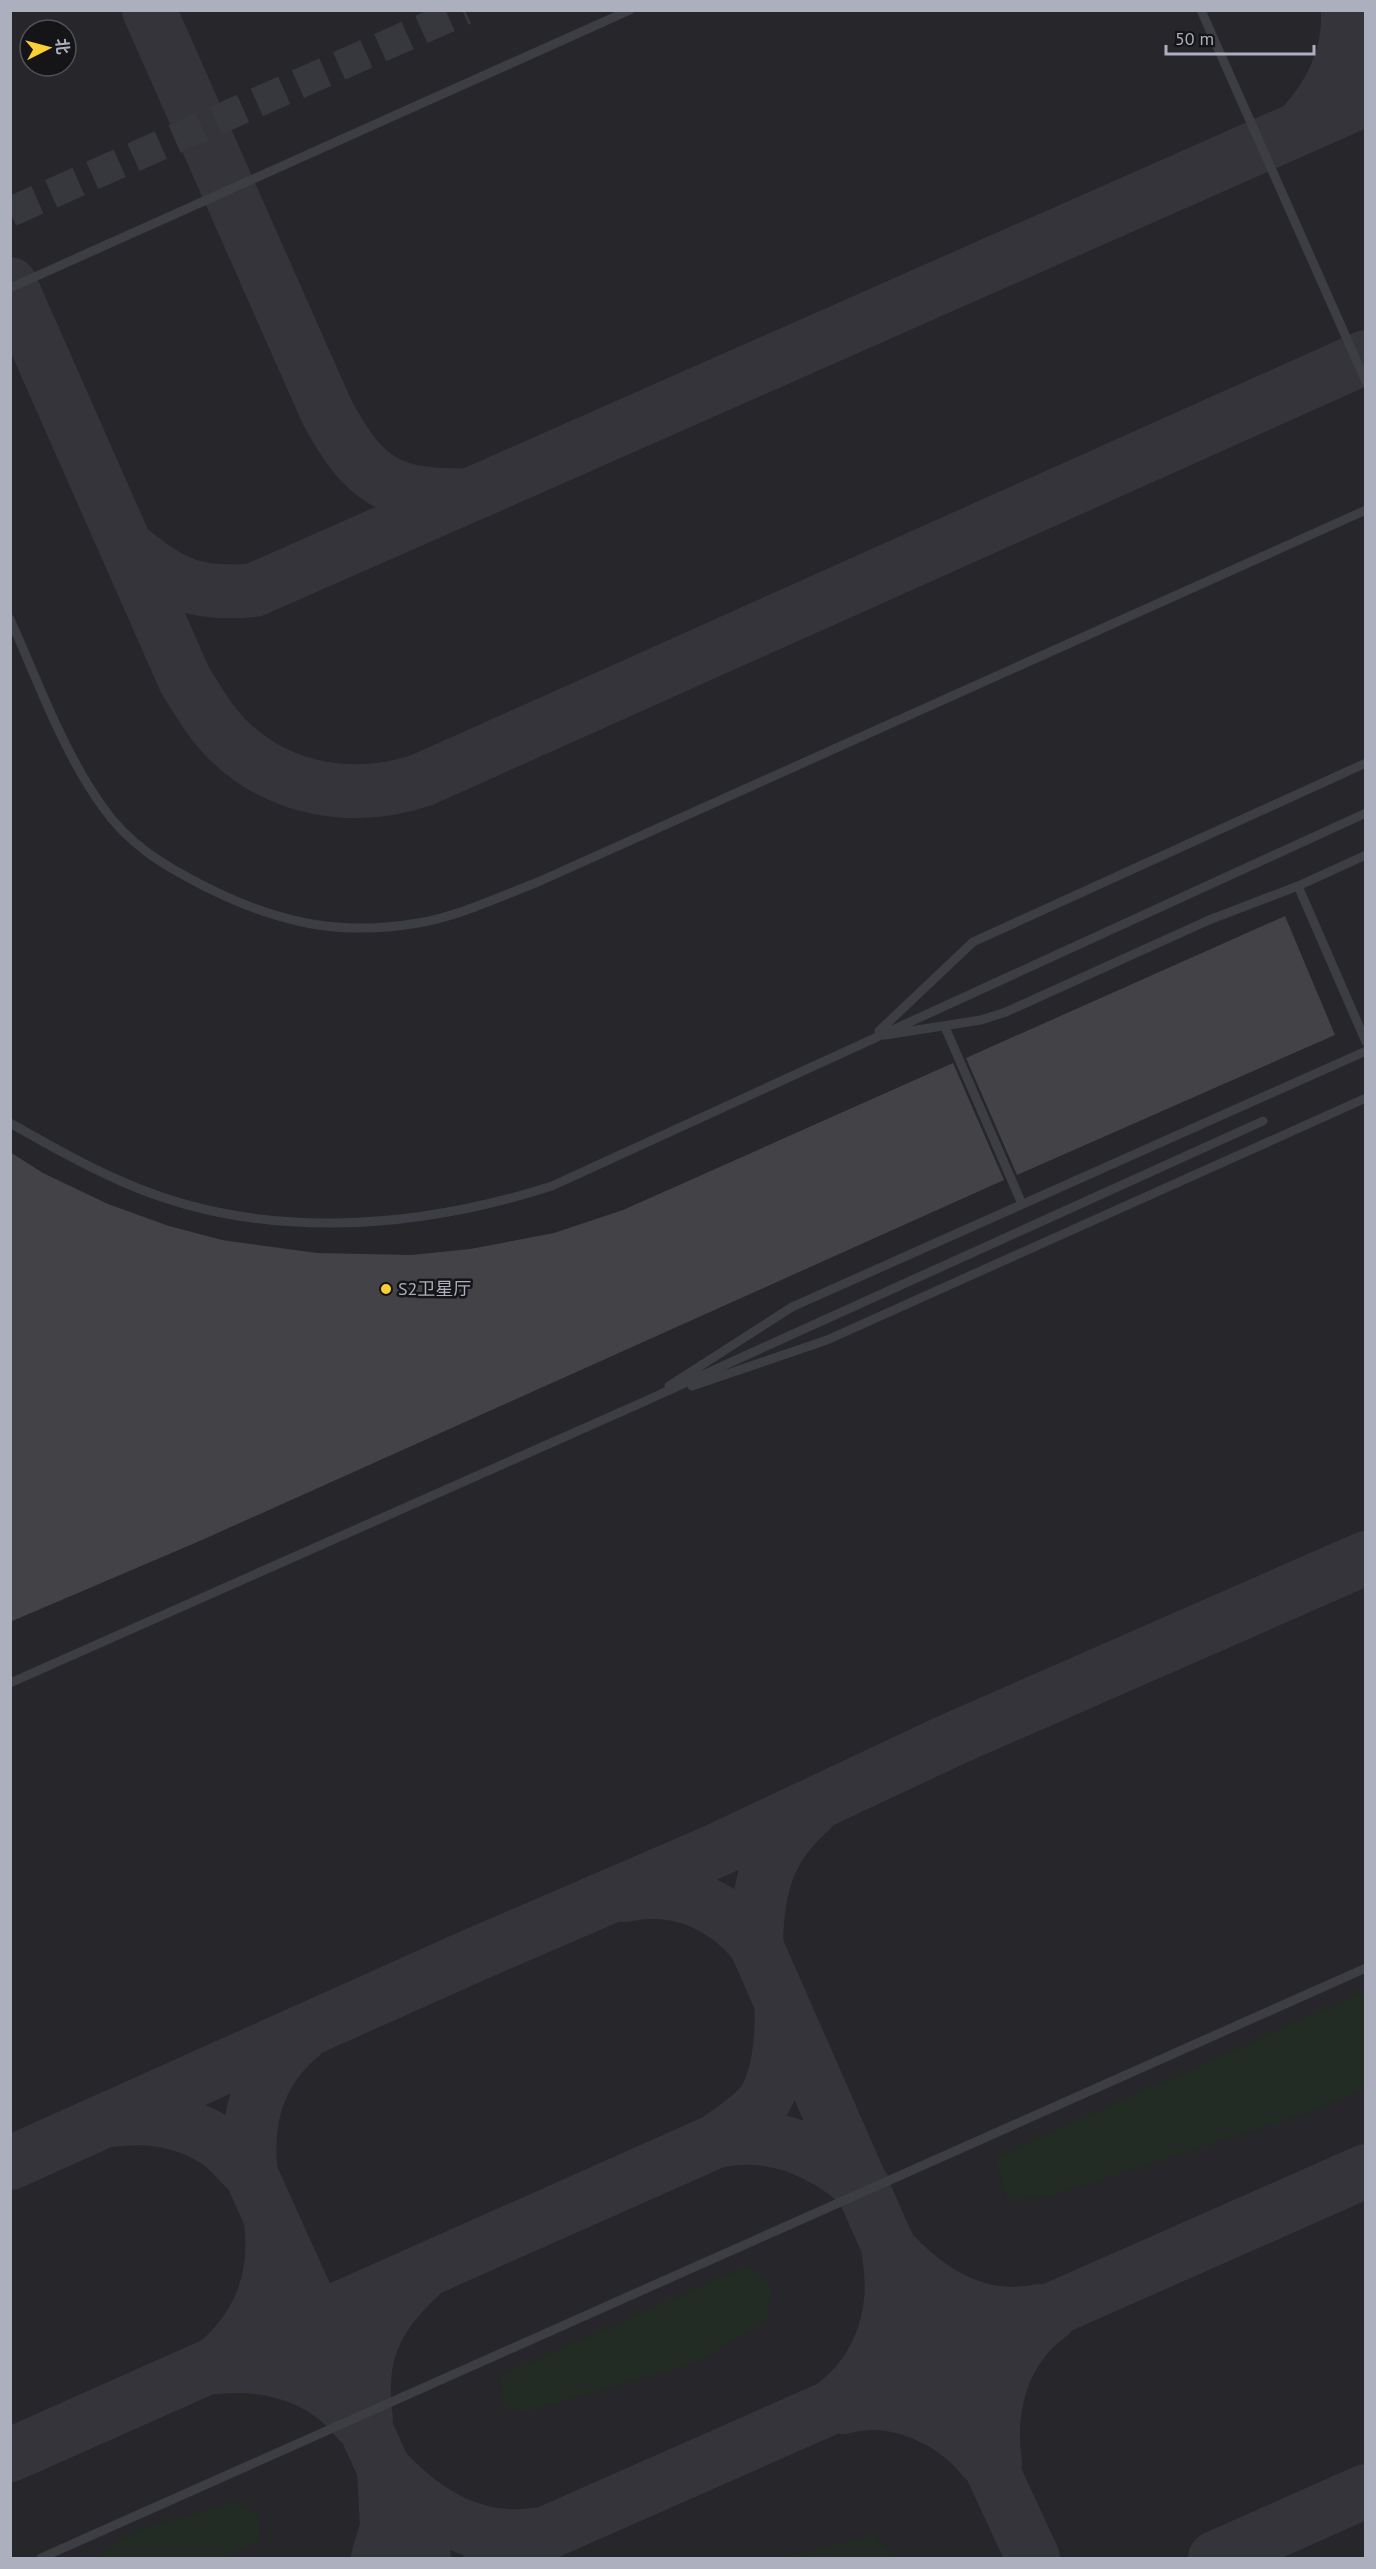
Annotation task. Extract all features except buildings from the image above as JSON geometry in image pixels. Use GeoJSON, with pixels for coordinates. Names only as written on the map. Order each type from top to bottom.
{"type":"FeatureCollection","features":[{"type":"Feature","properties":{"kind":"lane"},"geometry":{"type":"LineString","coordinates":[[10,288],[630,10]]}},
{"type":"Feature","properties":{"kind":"lane"},"geometry":{"type":"LineString","coordinates":[[1201,10],[1365,382]]}},
{"type":"Feature","properties":{"kind":"lane"},"geometry":{"type":"LineString","coordinates":[[10,619],[79,771],[102,807],[128,838],[155,860],[245,904],[297,922],[331,929],[374,928],[419,923],[461,912],[538,882],[1365,510]]}},
{"type":"Feature","properties":{"kind":"lane"},"geometry":{"type":"LineString","coordinates":[[874,1037],[973,942],[1365,763]]}},
{"type":"Feature","properties":{"kind":"lane"},"geometry":{"type":"LineString","coordinates":[[10,1123],[125,1183],[184,1203],[238,1215],[298,1223],[351,1223],[430,1216],[494,1205],[552,1186],[1365,813]]}},
{"type":"Feature","properties":{"kind":"lane"},"geometry":{"type":"LineString","coordinates":[[874,1037],[945,1027],[1006,1012],[1209,921],[1298,886],[1365,855]]}},
{"type":"Feature","properties":{"kind":"lane"},"geometry":{"type":"LineString","coordinates":[[1298,886],[1365,1042]]}},
{"type":"Feature","properties":{"kind":"lane"},"geometry":{"type":"LineString","coordinates":[[945,1027],[1022,1204]]}},
{"type":"Feature","properties":{"kind":"lane"},"geometry":{"type":"LineString","coordinates":[[642,1403],[792,1307],[1365,1051]]}},
{"type":"Feature","properties":{"kind":"lane"},"geometry":{"type":"LineString","coordinates":[[642,1403],[827,1340],[1365,1098]]}},
{"type":"Feature","properties":{"kind":"lane"},"geometry":{"type":"LineString","coordinates":[[10,1683],[642,1403],[1263,1121]]}},
{"type":"Feature","properties":{"kind":"lane"},"geometry":{"type":"LineString","coordinates":[[41,2559],[1365,1968]]}},
{"type":"Feature","properties":{"kind":"shaded area"},"geometry":{"type":"Polygon","coordinates":[[[11,11],[1365,11],[1365,2558],[11,2558],[11,11]]]}},
{"type":"Feature","properties":{"kind":"shaded area"},"geometry":{"type":"Polygon","coordinates":[[[1365,1991],[1365,2088],[1319,2109],[1047,2198],[1007,2201],[995,2157],[1365,1991]]]}},
{"type":"Feature","properties":{"kind":"shaded area"},"geometry":{"type":"Polygon","coordinates":[[[751,2264],[772,2288],[767,2321],[699,2362],[525,2413],[503,2407],[501,2375],[751,2264]]]}},
{"type":"Feature","properties":{"kind":"shaded area"},"geometry":{"type":"Polygon","coordinates":[[[237,2501],[259,2515],[260,2540],[226,2558],[94,2558],[138,2530],[237,2501]]]}},
{"type":"Feature","properties":{"kind":"shaded area"},"geometry":{"type":"Polygon","coordinates":[[[874,2535],[898,2558],[779,2558],[874,2535]]]}},
{"type":"Feature","properties":{"kind":"taxiway"},"geometry":{"type":"LineString","coordinates":[[149,10],[327,412],[341,436],[354,454],[383,481],[420,493],[443,495],[470,495],[1366,99]]}},
{"type":"Feature","properties":{"kind":"taxiway"},"geometry":{"type":"LineString","coordinates":[[1301,127],[1322,101],[1337,73],[1346,43],[1348,10]]}},
{"type":"Feature","properties":{"kind":"taxiway"},"geometry":{"type":"LineString","coordinates":[[10,284],[185,680],[204,711],[227,739],[248,757],[270,771],[318,788],[344,791],[370,791],[422,780],[1366,357]]}},
{"type":"Feature","properties":{"kind":"taxiway"},"geometry":{"type":"LineString","coordinates":[[127,547],[157,570],[185,585],[216,591],[254,590],[465,497]]}},
{"type":"Feature","properties":{"kind":"taxiway"},"geometry":{"type":"LineString","coordinates":[[10,2163],[474,1955],[715,1851],[951,1740],[1366,1558]]}},
{"type":"Feature","properties":{"kind":"taxiway"},"geometry":{"type":"LineString","coordinates":[[756,1945],[759,1905],[768,1870],[784,1839],[812,1809]]}},
{"type":"Feature","properties":{"kind":"taxiway"},"geometry":{"type":"LineString","coordinates":[[625,1895],[662,1892],[698,1900],[729,1919],[756,1945],[881,2230],[1033,2558]]}},
{"type":"Feature","properties":{"kind":"taxiway"},"geometry":{"type":"LineString","coordinates":[[10,2455],[716,2141],[750,2116],[767,2096],[779,2056],[781,2001]]}},
{"type":"Feature","properties":{"kind":"taxiway"},"geometry":{"type":"LineString","coordinates":[[303,2034],[275,2063],[258,2096],[250,2134],[251,2174],[424,2558]]}},
{"type":"Feature","properties":{"kind":"taxiway"},"geometry":{"type":"LineString","coordinates":[[111,2120],[153,2119],[193,2129],[218,2142],[251,2174]]}},
{"type":"Feature","properties":{"kind":"taxiway"},"geometry":{"type":"LineString","coordinates":[[716,2141],[757,2138],[795,2146],[831,2163],[864,2188]]}},
{"type":"Feature","properties":{"kind":"taxiway"},"geometry":{"type":"LineString","coordinates":[[490,2558],[1366,2171]]}},
{"type":"Feature","properties":{"kind":"taxiway"},"geometry":{"type":"LineString","coordinates":[[218,2362],[245,2333],[263,2300],[272,2263],[271,2223]]}},
{"type":"Feature","properties":{"kind":"taxiway"},"geometry":{"type":"LineString","coordinates":[[835,2404],[864,2374],[883,2338],[891,2297],[889,2256]]}},
{"type":"Feature","properties":{"kind":"taxiway"},"geometry":{"type":"LineString","coordinates":[[897,2257],[928,2284],[962,2303],[999,2313],[1019,2314],[1040,2311]]}},
{"type":"Feature","properties":{"kind":"taxiway"},"geometry":{"type":"LineString","coordinates":[[366,2419],[364,2377],[372,2340],[390,2308],[419,2277]]}},
{"type":"Feature","properties":{"kind":"taxiway"},"geometry":{"type":"LineString","coordinates":[[995,2463],[993,2421],[996,2401],[1009,2362],[1020,2345],[1050,2315]]}},
{"type":"Feature","properties":{"kind":"taxiway"},"geometry":{"type":"LineString","coordinates":[[216,2367],[256,2367],[294,2376],[329,2393],[358,2421]]}},
{"type":"Feature","properties":{"kind":"taxiway"},"geometry":{"type":"LineString","coordinates":[[843,2407],[882,2404],[920,2413],[955,2432],[983,2458]]}},
{"type":"Feature","properties":{"kind":"taxiway"},"geometry":{"type":"LineString","coordinates":[[378,2558],[387,2527],[384,2469],[417,2500],[454,2522],[495,2535],[540,2534]]}},
{"type":"Feature","properties":{"kind":"taxiway"},"geometry":{"type":"LineString","coordinates":[[1215,2558],[1366,2491]]}},
{"type":"Feature","properties":{"kind":"tunnel"},"geometry":{"type":"LineString","coordinates":[[10,212],[465,10]]}},
{"type":"Feature","properties":{"kind":"place","name":"S2卫星厅"},"geometry":{"type":"Point","coordinates":[386,1289]}}]}
